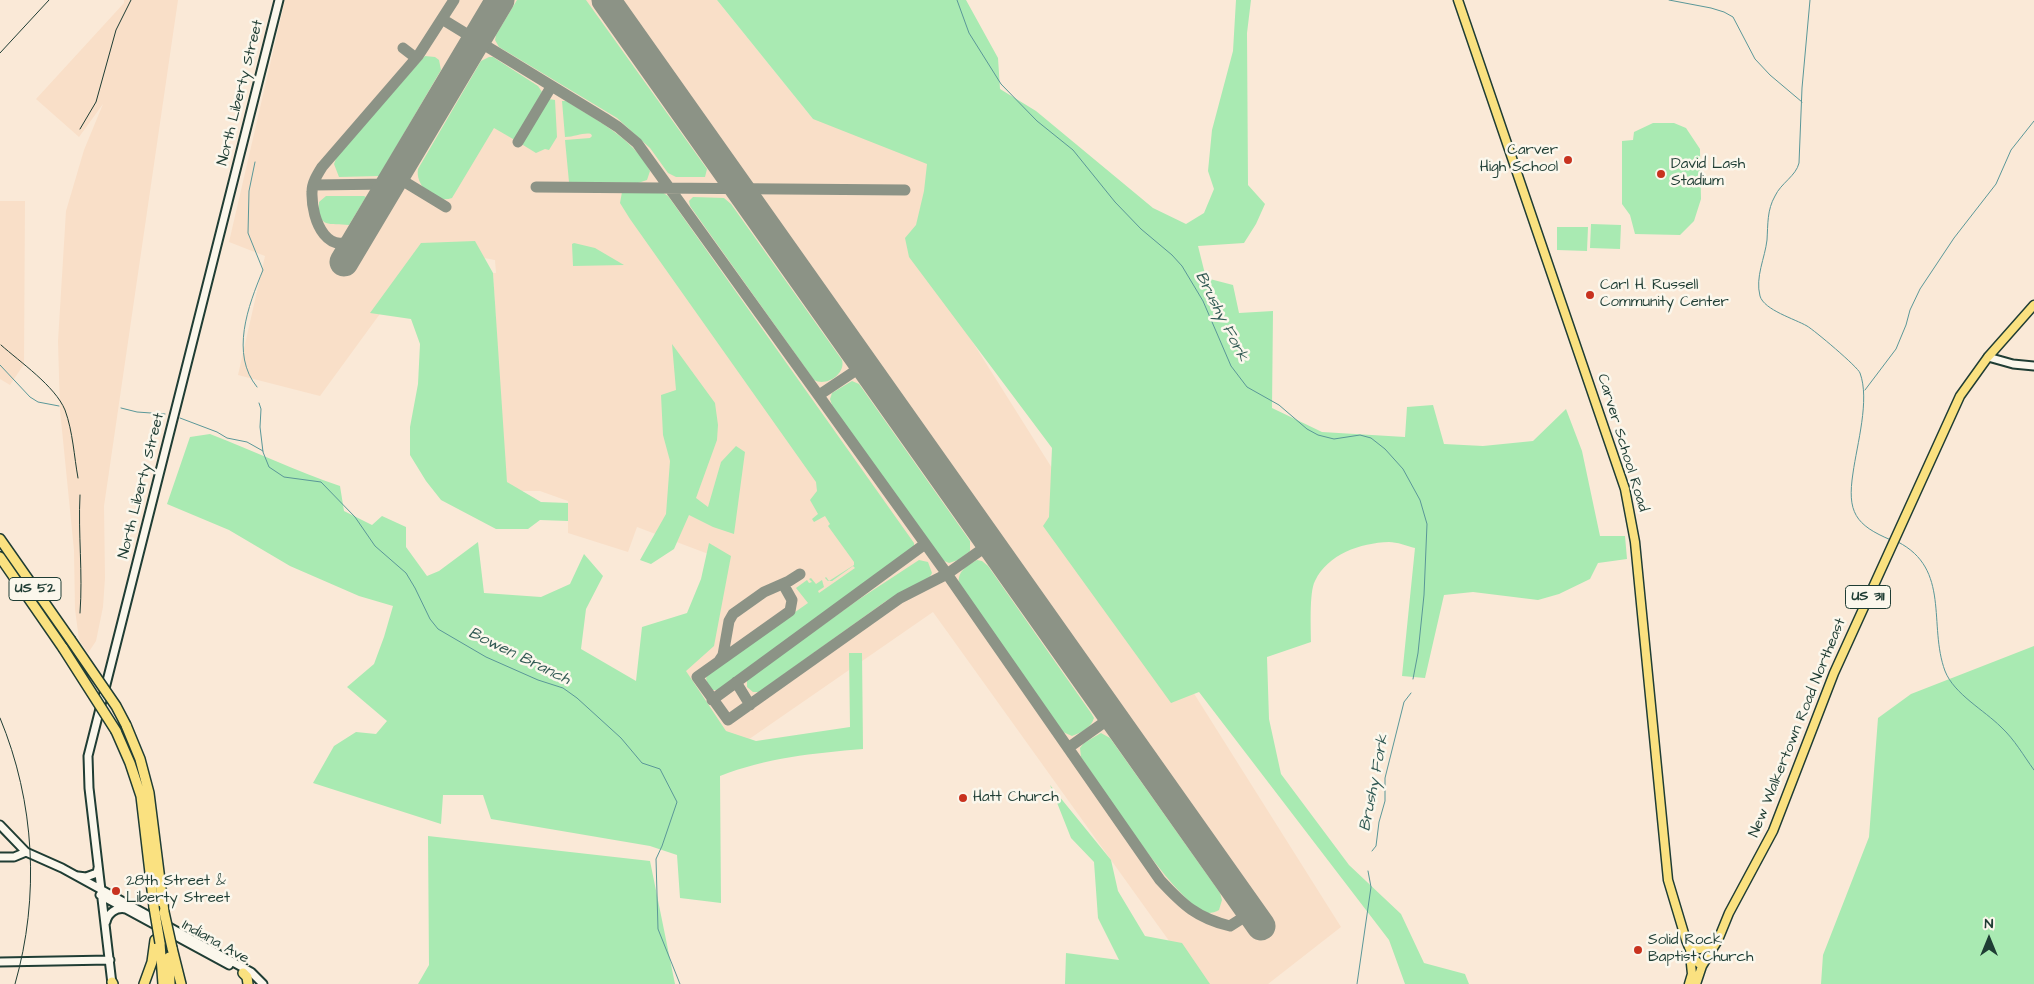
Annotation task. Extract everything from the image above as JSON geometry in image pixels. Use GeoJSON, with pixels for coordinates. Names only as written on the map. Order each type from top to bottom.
{"type":"FeatureCollection","features":[{"type":"Feature","properties":{"kind":"highway","name":"US 52"},"geometry":{"type":"LineString","coordinates":[[0,539],[116,706],[140,759],[149,793],[164,912],[164,945]]}},
{"type":"Feature","properties":{"kind":"highway","name":"US 52"},"geometry":{"type":"LineString","coordinates":[[0,557],[63,648],[116,731],[130,763],[141,796],[154,907],[164,945]]}},
{"type":"Feature","properties":{"kind":"highway"},"geometry":{"type":"LineString","coordinates":[[144,984],[152,962],[164,945]]}},
{"type":"Feature","properties":{"kind":"highway"},"geometry":{"type":"LineString","coordinates":[[163,984],[164,945]]}},
{"type":"Feature","properties":{"kind":"highway"},"geometry":{"type":"LineString","coordinates":[[164,945],[170,984]]}},
{"type":"Feature","properties":{"kind":"highway"},"geometry":{"type":"LineString","coordinates":[[164,945],[181,984]]}},
{"type":"Feature","properties":{"kind":"highway"},"geometry":{"type":"LineString","coordinates":[[243,973],[247,977],[248,984]]}},
{"type":"Feature","properties":{"kind":"main road","name":"North Liberty Street"},"geometry":{"type":"LineString","coordinates":[[112,983],[89,788],[88,756],[279,0]]}},
{"type":"Feature","properties":{"kind":"main road","name":"Carver School Road"},"geometry":{"type":"LineString","coordinates":[[1458,0],[1629,504],[1639,581],[1666,868],[1674,903],[1689,947],[1694,959],[1702,966]]}},
{"type":"Feature","properties":{"kind":"main road","name":"New Walkertown Road Northeast"},"geometry":{"type":"LineString","coordinates":[[1696,984],[1702,966],[1716,943],[1729,913],[1773,831],[1834,673],[1960,396],[1988,357],[2034,305]]}},
{"type":"Feature","properties":{"kind":"main road"},"geometry":{"type":"LineString","coordinates":[[1988,357],[2013,364],[2034,366]]}},
{"type":"Feature","properties":{"kind":"main road"},"geometry":{"type":"LineString","coordinates":[[0,825],[26,852],[56,866]]}},
{"type":"Feature","properties":{"kind":"main road"},"geometry":{"type":"LineString","coordinates":[[0,857],[14,857],[26,852]]}},
{"type":"Feature","properties":{"kind":"main road"},"geometry":{"type":"LineString","coordinates":[[72,874],[83,877],[90,876],[98,871],[98,863]]}},
{"type":"Feature","properties":{"kind":"main road","name":"Indiana Ave."},"geometry":{"type":"LineString","coordinates":[[56,866],[259,984]]}},
{"type":"Feature","properties":{"kind":"main road","name":"Indiana Ave."},"geometry":{"type":"LineString","coordinates":[[56,866],[71,879],[134,907],[251,972],[264,984]]}},
{"type":"Feature","properties":{"kind":"main road"},"geometry":{"type":"LineString","coordinates":[[106,925],[108,917],[113,911],[122,908],[129,910]]}},
{"type":"Feature","properties":{"kind":"main road"},"geometry":{"type":"LineString","coordinates":[[1689,984],[1692,974],[1689,947],[1700,949],[1716,943]]}},
{"type":"Feature","properties":{"kind":"main road"},"geometry":{"type":"LineString","coordinates":[[0,962],[110,960]]}},
{"type":"Feature","properties":{"kind":"shaded area"},"geometry":{"type":"Polygon","coordinates":[[[124,0],[178,0],[104,506],[105,578],[103,607],[96,641],[88,653],[79,640],[75,609],[74,550],[60,410],[58,341],[66,211],[84,150],[103,104],[79,137],[36,99],[124,3],[124,0]]]}},
{"type":"Feature","properties":{"kind":"shaded area"},"geometry":{"type":"Polygon","coordinates":[[[285,0],[717,0],[813,119],[886,116],[958,178],[926,268],[1341,927],[1268,984],[1200,984],[933,612],[729,753],[682,664],[711,555],[637,527],[628,552],[568,533],[568,501],[540,491],[515,491],[507,482],[504,466],[493,273],[496,273],[495,260],[428,248],[320,396],[238,375],[265,256],[229,242],[285,0]]]}},
{"type":"Feature","properties":{"kind":"shaded area"},"geometry":{"type":"Polygon","coordinates":[[[0,201],[25,201],[24,364],[10,385],[0,379],[0,201]]]}},
{"type":"Feature","properties":{"kind":"green space"},"geometry":{"type":"Polygon","coordinates":[[[517,0],[586,0],[707,169],[705,177],[676,177],[668,173],[650,148],[617,118],[499,47],[495,40],[496,35],[517,0]]]}},
{"type":"Feature","properties":{"kind":"green space"},"geometry":{"type":"Polygon","coordinates":[[[717,0],[966,0],[998,58],[1000,89],[1036,111],[1153,208],[1186,224],[1204,213],[1214,189],[1208,171],[1212,130],[1233,51],[1236,0],[1251,0],[1247,33],[1248,185],[1265,204],[1256,224],[1244,243],[1198,246],[1206,278],[1233,285],[1239,313],[1273,311],[1272,408],[1322,432],[1405,437],[1407,407],[1433,405],[1444,444],[1483,446],[1533,441],[1566,409],[1582,451],[1600,536],[1625,536],[1627,559],[1598,563],[1590,579],[1559,594],[1538,600],[1473,592],[1444,595],[1425,678],[1402,676],[1415,548],[1392,542],[1367,545],[1336,557],[1315,581],[1311,602],[1311,642],[1267,657],[1269,719],[1281,774],[1349,865],[1401,914],[1424,963],[1465,974],[1469,984],[1405,984],[1389,940],[1199,692],[1171,703],[1043,526],[1049,517],[1052,448],[909,257],[905,238],[916,225],[924,191],[927,164],[813,119],[717,0]]]}},
{"type":"Feature","properties":{"kind":"green space"},"geometry":{"type":"Polygon","coordinates":[[[425,56],[435,57],[439,60],[441,70],[379,176],[339,177],[334,164],[337,156],[425,56]]]}},
{"type":"Feature","properties":{"kind":"green space"},"geometry":{"type":"Polygon","coordinates":[[[493,57],[538,86],[542,92],[516,138],[513,139],[494,128],[452,198],[446,199],[433,196],[420,182],[418,169],[481,61],[493,57]]]}},
{"type":"Feature","properties":{"kind":"green space"},"geometry":{"type":"Polygon","coordinates":[[[549,99],[555,100],[557,137],[549,150],[545,149],[536,153],[523,145],[522,142],[549,99]]]}},
{"type":"Feature","properties":{"kind":"green space"},"geometry":{"type":"Polygon","coordinates":[[[562,101],[566,101],[589,115],[624,139],[643,159],[650,171],[647,180],[638,183],[569,182],[565,140],[590,138],[592,136],[591,134],[585,134],[565,137],[562,101]]]}},
{"type":"Feature","properties":{"kind":"green space","name":"David Lash Stadium"},"geometry":{"type":"Polygon","coordinates":[[[1653,123],[1674,123],[1686,128],[1700,149],[1701,199],[1694,221],[1680,235],[1635,234],[1630,215],[1622,204],[1622,141],[1633,140],[1634,132],[1653,123]]]}},
{"type":"Feature","properties":{"kind":"green space"},"geometry":{"type":"Polygon","coordinates":[[[625,190],[659,190],[668,196],[914,543],[914,549],[907,557],[719,690],[712,690],[708,687],[706,678],[710,672],[808,603],[796,588],[807,580],[809,583],[812,582],[809,579],[811,578],[816,584],[822,580],[824,587],[818,591],[819,593],[855,568],[853,566],[832,581],[829,581],[854,565],[854,562],[828,526],[830,524],[825,516],[814,522],[812,519],[818,514],[810,500],[817,491],[816,482],[630,219],[620,203],[622,192],[625,190]]]}},
{"type":"Feature","properties":{"kind":"green space"},"geometry":{"type":"Polygon","coordinates":[[[326,196],[366,197],[349,225],[331,224],[323,221],[320,217],[319,202],[326,196]]]}},
{"type":"Feature","properties":{"kind":"green space"},"geometry":{"type":"Polygon","coordinates":[[[693,197],[724,198],[731,204],[842,360],[841,370],[834,378],[824,382],[814,380],[690,206],[689,201],[693,197]]]}},
{"type":"Feature","properties":{"kind":"green space"},"geometry":{"type":"Polygon","coordinates":[[[1591,224],[1621,225],[1620,249],[1590,248],[1591,224]]]}},
{"type":"Feature","properties":{"kind":"green space"},"geometry":{"type":"Polygon","coordinates":[[[1557,227],[1588,227],[1587,251],[1557,250],[1557,227]]]}},
{"type":"Feature","properties":{"kind":"green space"},"geometry":{"type":"Polygon","coordinates":[[[475,241],[493,273],[507,482],[541,502],[568,503],[568,521],[540,520],[528,529],[496,529],[441,500],[426,481],[410,455],[410,427],[418,384],[420,344],[411,319],[370,313],[421,243],[475,241]]]}},
{"type":"Feature","properties":{"kind":"green space"},"geometry":{"type":"Polygon","coordinates":[[[572,244],[595,248],[624,265],[573,266],[572,244]]]}},
{"type":"Feature","properties":{"kind":"green space"},"geometry":{"type":"Polygon","coordinates":[[[672,344],[715,403],[718,425],[717,440],[696,498],[708,507],[721,462],[736,446],[745,452],[734,534],[713,527],[689,515],[674,549],[651,564],[640,560],[666,514],[670,461],[663,435],[661,395],[676,390],[672,344]]]}},
{"type":"Feature","properties":{"kind":"green space"},"geometry":{"type":"Polygon","coordinates":[[[852,381],[859,384],[970,541],[970,551],[958,560],[949,563],[942,560],[833,408],[830,399],[832,393],[852,381]]]}},
{"type":"Feature","properties":{"kind":"green space"},"geometry":{"type":"Polygon","coordinates":[[[210,434],[340,486],[344,511],[372,525],[382,516],[406,527],[406,547],[427,576],[439,571],[478,542],[484,593],[541,597],[570,584],[584,554],[603,576],[586,609],[581,649],[636,681],[642,627],[687,613],[701,579],[709,543],[731,556],[714,646],[686,671],[726,731],[756,741],[850,727],[849,653],[862,653],[863,749],[773,761],[720,776],[721,903],[680,898],[677,855],[650,846],[491,819],[483,795],[443,795],[441,824],[313,783],[334,746],[356,732],[376,734],[387,721],[347,687],[374,664],[393,606],[359,596],[290,566],[229,530],[167,504],[190,437],[210,434]]]}},
{"type":"Feature","properties":{"kind":"green space"},"geometry":{"type":"Polygon","coordinates":[[[919,560],[928,562],[932,573],[928,580],[886,601],[759,692],[753,692],[747,687],[747,680],[752,676],[858,600],[919,560]]]}},
{"type":"Feature","properties":{"kind":"green space"},"geometry":{"type":"Polygon","coordinates":[[[977,560],[982,561],[988,566],[1091,713],[1094,718],[1093,721],[1083,731],[1072,736],[1063,732],[959,584],[961,572],[977,560]]]}},
{"type":"Feature","properties":{"kind":"green space"},"geometry":{"type":"Polygon","coordinates":[[[2034,646],[2034,984],[1821,984],[1823,955],[1869,837],[1878,718],[1911,694],[2034,646]]]}},
{"type":"Feature","properties":{"kind":"green space"},"geometry":{"type":"Polygon","coordinates":[[[1101,733],[1110,738],[1220,893],[1222,900],[1219,910],[1208,913],[1195,906],[1179,891],[1141,844],[1081,757],[1080,748],[1084,743],[1101,733]]]}},
{"type":"Feature","properties":{"kind":"green space"},"geometry":{"type":"Polygon","coordinates":[[[1050,785],[1111,860],[1118,891],[1145,936],[1182,943],[1210,984],[1065,984],[1066,953],[1119,960],[1098,918],[1094,862],[1071,838],[1050,785]]]}},
{"type":"Feature","properties":{"kind":"green space"},"geometry":{"type":"Polygon","coordinates":[[[428,836],[650,861],[675,984],[418,984],[429,965],[428,836]]]}},
{"type":"Feature","properties":{"kind":"waterway","name":"Brushy Fork"},"geometry":{"type":"LineString","coordinates":[[957,0],[969,33],[1001,84],[1037,121],[1073,150],[1115,202],[1141,229],[1182,266],[1203,301],[1231,366],[1247,387],[1279,405],[1307,429],[1318,435],[1334,439],[1360,435],[1371,438],[1385,449],[1403,469],[1420,500],[1427,524],[1424,595],[1418,653],[1413,679]]}},
{"type":"Feature","properties":{"kind":"waterway"},"geometry":{"type":"LineString","coordinates":[[1669,0],[1711,8],[1733,17],[1755,59],[1770,75],[1802,102]]}},
{"type":"Feature","properties":{"kind":"waterway"},"geometry":{"type":"LineString","coordinates":[[1810,0],[1802,88],[1799,163],[1795,172],[1778,191],[1772,201],[1768,217],[1766,247],[1759,275],[1760,296],[1767,306],[1773,310],[1811,329],[1860,373],[1864,396],[1862,422],[1851,486],[1851,498],[1856,516],[1869,529],[1891,540]]}},
{"type":"Feature","properties":{"kind":"waterway"},"geometry":{"type":"LineString","coordinates":[[1865,390],[1896,349],[1920,289],[1954,238],[1996,184],[2011,150],[2034,121]]}},
{"type":"Feature","properties":{"kind":"waterway"},"geometry":{"type":"LineString","coordinates":[[255,162],[249,191],[248,233],[263,270],[247,314],[243,345],[244,360],[249,374],[257,387]]}},
{"type":"Feature","properties":{"kind":"waterway"},"geometry":{"type":"LineString","coordinates":[[0,365],[30,397],[38,402],[59,406]]}},
{"type":"Feature","properties":{"kind":"waterway","name":"Bowen Branch"},"geometry":{"type":"LineString","coordinates":[[259,403],[261,409],[260,427],[263,452],[269,467],[284,477],[321,482],[355,517],[375,546],[406,573],[430,619],[438,629],[486,657],[538,680],[563,688],[577,698],[621,738],[642,763],[660,769],[677,802],[656,859],[658,929],[680,984]]}},
{"type":"Feature","properties":{"kind":"waterway"},"geometry":{"type":"LineString","coordinates":[[121,408],[137,412],[165,414]]}},
{"type":"Feature","properties":{"kind":"waterway"},"geometry":{"type":"LineString","coordinates":[[180,418],[217,432],[227,438],[247,442],[263,451]]}},
{"type":"Feature","properties":{"kind":"waterway"},"geometry":{"type":"LineString","coordinates":[[1898,542],[1915,553],[1925,567],[1932,583],[1940,653],[1949,679],[1962,694],[2006,732],[2034,770]]}},
{"type":"Feature","properties":{"kind":"waterway","name":"Brushy Fork"},"geometry":{"type":"LineString","coordinates":[[1372,851],[1376,846],[1379,822],[1385,801],[1385,778],[1404,702],[1411,693]]}},
{"type":"Feature","properties":{"kind":"waterway","name":"Brushy Fork"},"geometry":{"type":"LineString","coordinates":[[1357,984],[1371,887],[1368,871]]}},
{"type":"Feature","properties":{"kind":"taxiway"},"geometry":{"type":"LineString","coordinates":[[361,234],[350,241],[340,243],[331,241],[324,234],[315,215],[312,192],[314,182],[322,167],[418,56],[454,0]]}},
{"type":"Feature","properties":{"kind":"taxiway"},"geometry":{"type":"LineString","coordinates":[[442,19],[604,118],[637,143],[947,574],[1160,880],[1176,897],[1199,915],[1218,923],[1230,926],[1252,912]]}},
{"type":"Feature","properties":{"kind":"taxiway"},"geometry":{"type":"LineString","coordinates":[[403,48],[416,58]]}},
{"type":"Feature","properties":{"kind":"taxiway"},"geometry":{"type":"LineString","coordinates":[[518,142],[551,87]]}},
{"type":"Feature","properties":{"kind":"taxiway"},"geometry":{"type":"LineString","coordinates":[[395,176],[446,207]]}},
{"type":"Feature","properties":{"kind":"taxiway"},"geometry":{"type":"LineString","coordinates":[[313,185],[391,184]]}},
{"type":"Feature","properties":{"kind":"taxiway"},"geometry":{"type":"LineString","coordinates":[[536,187],[905,190]]}},
{"type":"Feature","properties":{"kind":"taxiway"},"geometry":{"type":"LineString","coordinates":[[819,395],[864,365]]}},
{"type":"Feature","properties":{"kind":"taxiway"},"geometry":{"type":"LineString","coordinates":[[783,584],[792,600],[790,611],[697,677],[728,720],[900,598],[947,574],[991,543]]}},
{"type":"Feature","properties":{"kind":"taxiway"},"geometry":{"type":"LineString","coordinates":[[712,700],[925,544]]}},
{"type":"Feature","properties":{"kind":"taxiway"},"geometry":{"type":"LineString","coordinates":[[719,661],[723,655],[729,621],[733,614],[764,592],[800,574]]}},
{"type":"Feature","properties":{"kind":"taxiway"},"geometry":{"type":"LineString","coordinates":[[736,682],[750,705]]}},
{"type":"Feature","properties":{"kind":"taxiway"},"geometry":{"type":"LineString","coordinates":[[1068,748],[1113,716]]}},
{"type":"Feature","properties":{"kind":"runway"},"geometry":{"type":"LineString","coordinates":[[344,262],[500,0]]}},
{"type":"Feature","properties":{"kind":"runway"},"geometry":{"type":"LineString","coordinates":[[606,0],[1261,926]]}},
{"type":"Feature","properties":{"kind":"railway"},"geometry":{"type":"LineString","coordinates":[[0,53],[49,0]]}},
{"type":"Feature","properties":{"kind":"railway"},"geometry":{"type":"LineString","coordinates":[[80,129],[96,102],[116,30],[131,0]]}},
{"type":"Feature","properties":{"kind":"railway"},"geometry":{"type":"LineString","coordinates":[[1,345],[45,383],[60,401],[70,427],[78,478]]}},
{"type":"Feature","properties":{"kind":"railway"},"geometry":{"type":"LineString","coordinates":[[80,495],[80,613]]}},
{"type":"Feature","properties":{"kind":"railway"},"geometry":{"type":"LineString","coordinates":[[0,718],[12,750],[21,783],[27,816],[30,850],[28,918],[15,984]]}},
{"type":"Feature","properties":{"kind":"place","name":"Carver High School"},"geometry":{"type":"Point","coordinates":[1568,160]}},
{"type":"Feature","properties":{"kind":"place","name":"David Lash Stadium"},"geometry":{"type":"Point","coordinates":[1661,174]}},
{"type":"Feature","properties":{"kind":"place","name":"Carl H. Russell Community Center"},"geometry":{"type":"Point","coordinates":[1590,295]}},
{"type":"Feature","properties":{"kind":"place","name":"Hatt Church"},"geometry":{"type":"Point","coordinates":[963,798]}},
{"type":"Feature","properties":{"kind":"place","name":"28th Street & Liberty Street"},"geometry":{"type":"Point","coordinates":[116,891]}},
{"type":"Feature","properties":{"kind":"place","name":"Solid Rock Baptist Church"},"geometry":{"type":"Point","coordinates":[1638,950]}}]}
